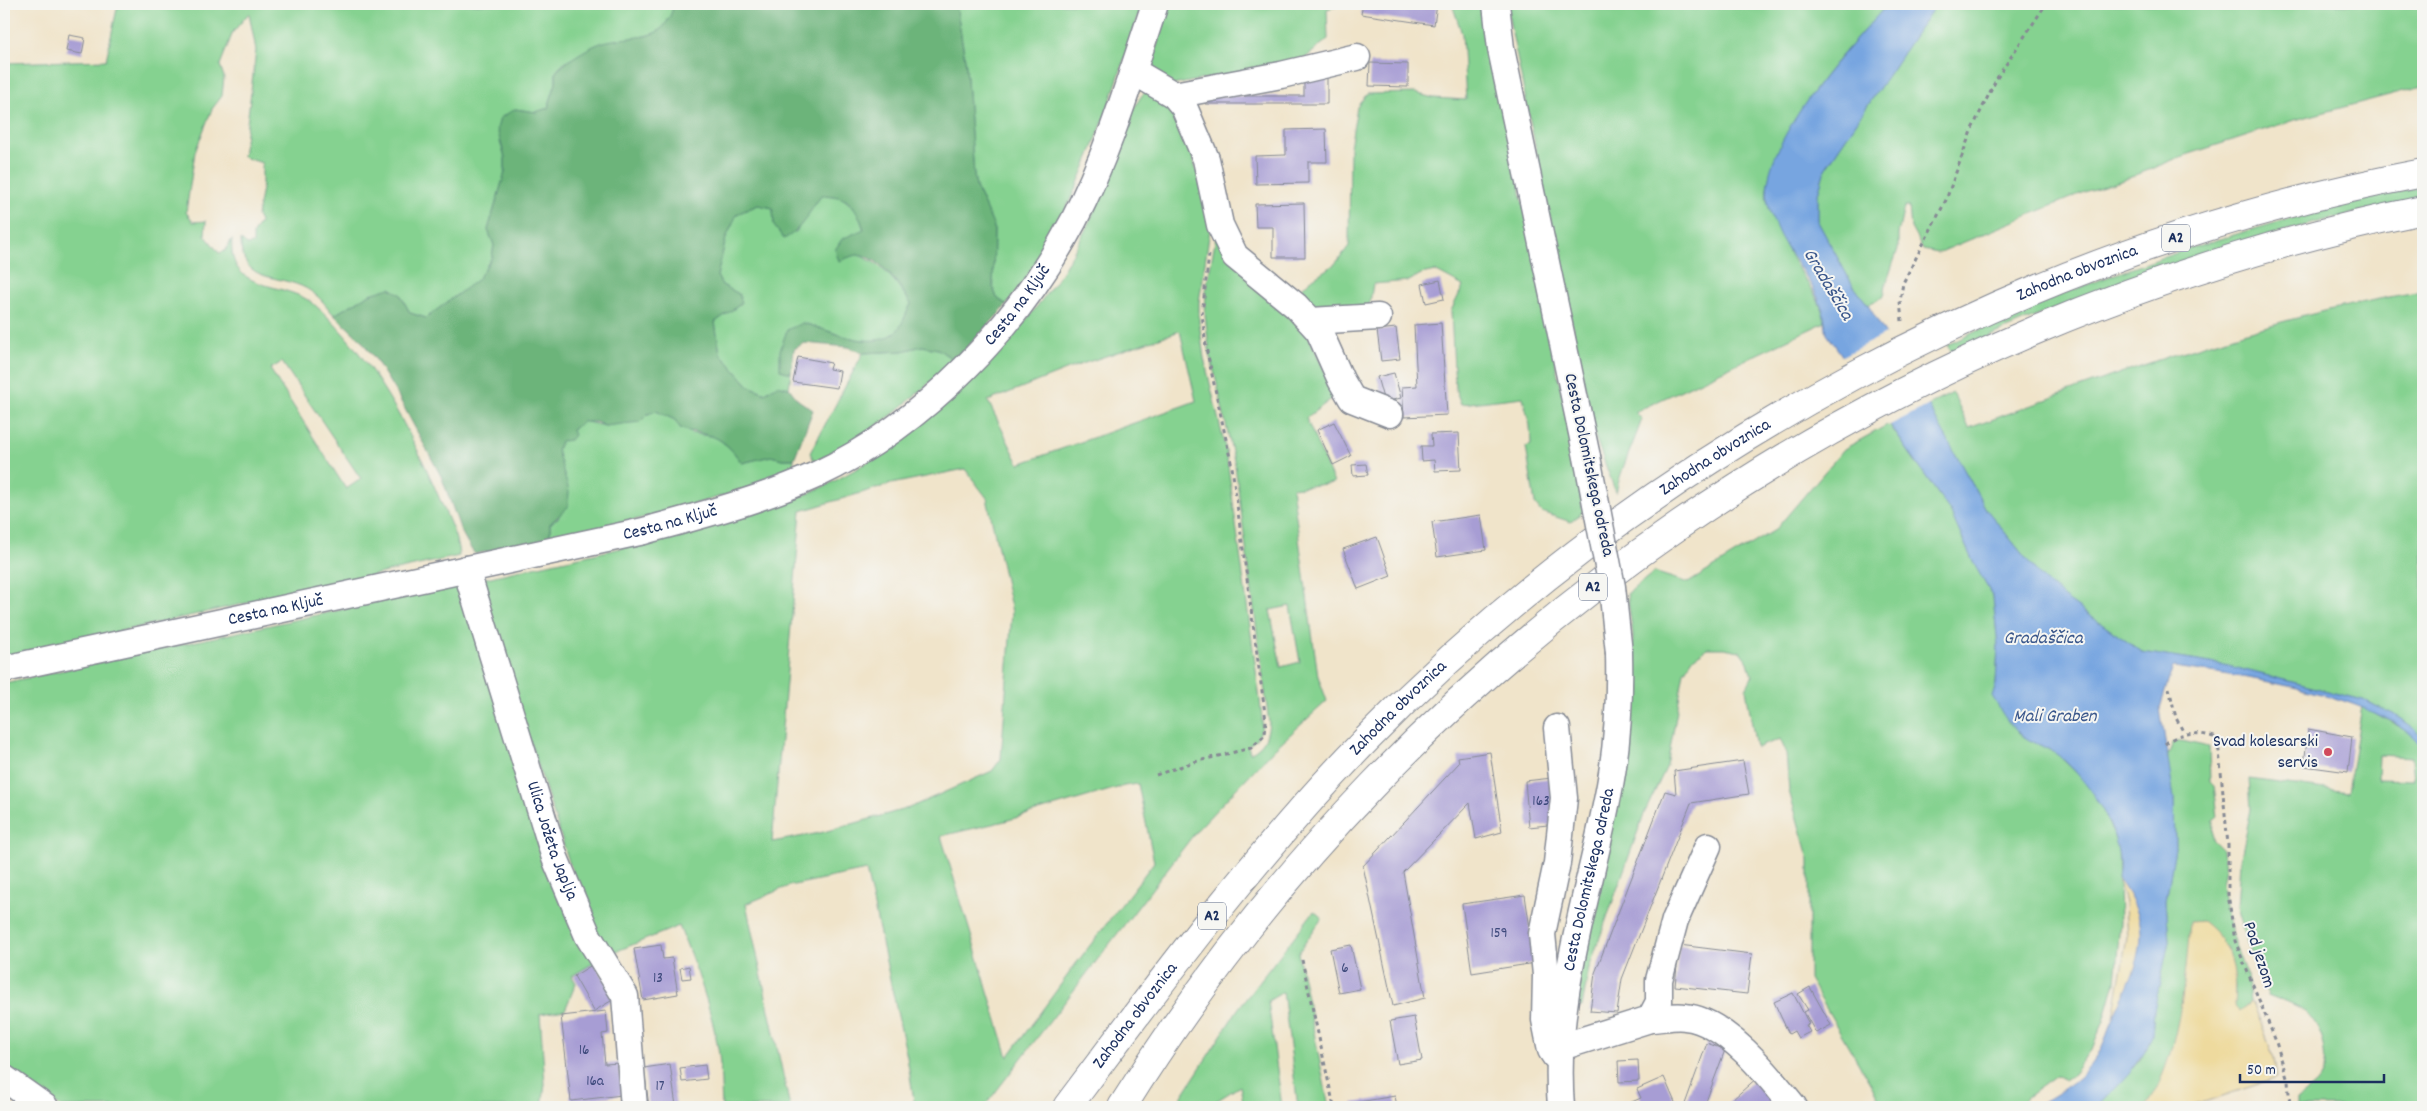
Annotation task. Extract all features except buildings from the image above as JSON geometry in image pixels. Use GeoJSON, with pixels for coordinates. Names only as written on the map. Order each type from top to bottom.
{"type":"FeatureCollection","features":[{"type":"Feature","properties":{"kind":"highway","name":"Zahodna obvoznica"},"geometry":{"type":"LineString","coordinates":[[1067,1107],[1191,943],[1266,849],[1335,772],[1407,700],[1485,630],[1564,564],[1674,484],[1814,399],[1939,333],[2078,273],[2180,237],[2316,197],[2423,173]]}},
{"type":"Feature","properties":{"kind":"highway","name":"Zahodna obvoznica"},"geometry":{"type":"LineString","coordinates":[[1122,1107],[1208,982],[1276,893],[1379,778],[1453,706],[1530,638],[1614,571],[1696,513],[1832,429],[1958,364],[2099,304],[2198,268],[2300,238],[2423,210]]}},
{"type":"Feature","properties":{"kind":"street","name":"Cesta na Ključ"},"geometry":{"type":"LineString","coordinates":[[4,669],[644,530],[745,502],[816,475],[852,456],[891,430],[935,395],[980,354],[1006,324],[1042,275],[1088,191],[1133,71],[1155,4]]}},
{"type":"Feature","properties":{"kind":"street","name":"Cesta Dolomitskega odreda"},"geometry":{"type":"LineString","coordinates":[[1496,4],[1501,49],[1587,457],[1612,587],[1620,653],[1620,698],[1614,760],[1604,815],[1570,962],[1561,1056],[1562,1107]]}},
{"type":"Feature","properties":{"kind":"street"},"geometry":{"type":"LineString","coordinates":[[1174,95],[1281,75],[1356,57]]}},
{"type":"Feature","properties":{"kind":"street"},"geometry":{"type":"LineString","coordinates":[[1133,71],[1174,95],[1184,106],[1206,159],[1219,218],[1235,256],[1311,321],[1319,331],[1340,380],[1352,399],[1390,414]]}},
{"type":"Feature","properties":{"kind":"street"},"geometry":{"type":"LineString","coordinates":[[1311,321],[1378,317]]}},
{"type":"Feature","properties":{"kind":"street","name":"Ulica Jožeta Japlja"},"geometry":{"type":"LineString","coordinates":[[466,569],[558,866],[588,936],[625,996],[634,1107]]}},
{"type":"Feature","properties":{"kind":"street"},"geometry":{"type":"LineString","coordinates":[[1557,728],[1564,798],[1557,863],[1542,934],[1546,975],[1545,1020],[1551,1050],[1561,1056],[1650,1019],[1686,1016],[1719,1029],[1770,1076],[1794,1107]]}},
{"type":"Feature","properties":{"kind":"street"},"geometry":{"type":"LineString","coordinates":[[1650,1019],[1658,1002],[1660,980],[1675,920],[1708,846]]}},
{"type":"Feature","properties":{"kind":"street"},"geometry":{"type":"LineString","coordinates":[[4,1078],[45,1107]]}},
{"type":"Feature","properties":{"kind":"path"},"geometry":{"type":"LineString","coordinates":[[1902,321],[1900,301],[1903,283],[1946,200],[1971,131],[1997,78],[2046,4]]}},
{"type":"Feature","properties":{"kind":"path"},"geometry":{"type":"LineString","coordinates":[[1156,775],[1194,762],[1251,748],[1265,735],[1266,721],[1232,467],[1206,347],[1202,314],[1202,296],[1212,239],[1219,218]]}},
{"type":"Feature","properties":{"kind":"path"},"geometry":{"type":"LineString","coordinates":[[2166,744],[2184,733],[2176,718],[2169,688]]}},
{"type":"Feature","properties":{"kind":"path","name":"Pod jezom"},"geometry":{"type":"LineString","coordinates":[[2184,733],[2214,737],[2218,751],[2228,845],[2228,894],[2235,941],[2275,1039],[2288,1081],[2290,1107]]}},
{"type":"Feature","properties":{"kind":"path"},"geometry":{"type":"LineString","coordinates":[[1302,960],[1334,1107]]}},
{"type":"Feature","properties":{"kind":"green space"},"geometry":{"type":"Polygon","coordinates":[[[118,4],[674,4],[670,20],[659,32],[584,53],[563,63],[556,72],[556,83],[548,108],[536,112],[515,109],[500,142],[505,157],[505,172],[488,230],[494,245],[492,257],[479,279],[426,318],[410,313],[400,294],[370,294],[334,315],[312,292],[301,286],[256,272],[248,265],[243,255],[241,240],[247,245],[253,244],[253,234],[260,222],[257,216],[262,188],[262,163],[243,157],[256,50],[249,13],[233,32],[220,65],[224,77],[222,96],[212,109],[195,152],[186,212],[193,222],[206,221],[205,235],[219,253],[225,251],[232,239],[233,257],[238,269],[248,278],[302,297],[315,305],[335,324],[354,347],[388,396],[417,450],[452,529],[457,542],[459,556],[4,657],[4,63],[106,60],[118,4]],[[282,362],[270,369],[346,489],[361,479],[282,362]]]}},
{"type":"Feature","properties":{"kind":"green space"},"geometry":{"type":"Polygon","coordinates":[[[674,4],[956,4],[966,66],[976,187],[994,227],[993,287],[997,298],[1007,305],[955,361],[938,349],[922,346],[903,351],[863,353],[848,347],[804,343],[794,349],[791,373],[780,370],[780,350],[787,330],[802,323],[850,338],[875,340],[886,338],[896,332],[911,304],[889,274],[875,261],[859,255],[839,261],[835,250],[842,239],[864,229],[858,214],[850,203],[845,200],[839,197],[822,195],[796,231],[784,239],[774,226],[773,208],[758,205],[737,214],[726,238],[717,276],[722,285],[739,294],[742,303],[715,322],[720,353],[749,386],[765,393],[777,385],[789,388],[798,400],[813,410],[794,459],[782,459],[771,456],[742,463],[723,442],[713,437],[680,428],[675,420],[656,411],[648,414],[640,422],[605,426],[596,422],[582,422],[572,430],[574,435],[570,440],[561,441],[557,450],[569,491],[568,507],[550,524],[550,540],[475,554],[461,531],[442,478],[398,396],[376,360],[360,339],[334,315],[370,294],[390,288],[400,294],[410,313],[426,318],[478,279],[492,257],[494,245],[488,230],[505,172],[505,157],[497,129],[500,118],[515,109],[536,112],[548,108],[556,83],[556,72],[566,63],[602,42],[650,35],[664,26],[670,17],[674,4]]]}},
{"type":"Feature","properties":{"kind":"green space"},"geometry":{"type":"Polygon","coordinates":[[[956,4],[1142,4],[1094,146],[1070,201],[1051,238],[1007,305],[997,298],[993,287],[994,227],[976,187],[966,66],[956,4]]]}},
{"type":"Feature","properties":{"kind":"green space"},"geometry":{"type":"Polygon","coordinates":[[[1170,4],[1347,4],[1327,9],[1328,39],[1303,60],[1173,85],[1155,71],[1152,61],[1170,4]]]}},
{"type":"Feature","properties":{"kind":"green space"},"geometry":{"type":"Polygon","coordinates":[[[1452,4],[1483,4],[1574,455],[1583,512],[1571,522],[1541,512],[1535,504],[1526,447],[1531,445],[1530,426],[1523,397],[1461,404],[1455,388],[1451,311],[1463,286],[1435,271],[1421,274],[1409,281],[1373,284],[1369,308],[1327,315],[1295,295],[1310,280],[1335,264],[1349,246],[1350,147],[1357,107],[1367,94],[1415,93],[1433,98],[1466,100],[1462,34],[1452,4]]]}},
{"type":"Feature","properties":{"kind":"green space"},"geometry":{"type":"Polygon","coordinates":[[[1506,4],[1888,4],[1840,57],[1798,114],[1776,157],[1768,181],[1766,193],[1768,205],[1781,237],[1818,300],[1825,322],[1635,412],[1642,419],[1616,493],[1596,439],[1506,4]]]}},
{"type":"Feature","properties":{"kind":"green space"},"geometry":{"type":"Polygon","coordinates":[[[1936,4],[2423,4],[2423,86],[2291,121],[2180,157],[2124,180],[2087,191],[1938,253],[1923,250],[1911,228],[1909,207],[1904,207],[1898,234],[1898,249],[1886,284],[1884,296],[1868,305],[1852,284],[1818,222],[1818,194],[1825,169],[1936,4]]]}},
{"type":"Feature","properties":{"kind":"green space"},"geometry":{"type":"Polygon","coordinates":[[[1146,91],[1154,91],[1184,126],[1211,223],[1199,302],[1199,322],[1204,358],[1226,451],[1260,700],[1262,726],[1258,736],[1248,746],[1250,753],[1264,741],[1269,723],[1235,465],[1209,349],[1205,315],[1206,289],[1216,237],[1302,322],[1333,389],[1334,397],[1306,418],[1334,483],[1292,488],[1318,676],[1327,701],[1274,749],[1198,829],[984,1107],[915,1107],[907,1057],[866,870],[789,886],[746,904],[790,1107],[722,1107],[721,1074],[716,1037],[708,1005],[679,926],[607,955],[590,927],[479,582],[482,579],[712,526],[765,509],[827,485],[860,467],[892,446],[923,423],[979,372],[1030,315],[1053,285],[1070,259],[1091,218],[1110,175],[1130,118],[1140,98],[1146,91]],[[1180,331],[1076,366],[988,401],[1019,464],[1196,401],[1180,331]],[[965,469],[891,484],[801,511],[772,842],[820,833],[909,808],[992,771],[1001,759],[1012,612],[987,498],[965,469]],[[1290,606],[1270,610],[1281,667],[1300,662],[1290,606]],[[1138,784],[1124,786],[1005,821],[941,836],[1008,1057],[1075,965],[1154,862],[1138,784]]]}},
{"type":"Feature","properties":{"kind":"green space"},"geometry":{"type":"Polygon","coordinates":[[[2423,187],[2423,198],[2241,243],[2125,282],[2010,327],[1952,353],[1947,345],[2062,294],[2180,252],[2300,216],[2423,187]]]}},
{"type":"Feature","properties":{"kind":"green space"},"geometry":{"type":"Polygon","coordinates":[[[822,195],[840,196],[857,210],[864,230],[858,255],[882,268],[895,281],[911,304],[896,332],[886,338],[875,340],[850,338],[802,323],[781,370],[791,373],[789,388],[777,385],[766,393],[749,386],[720,353],[715,322],[742,303],[739,294],[722,285],[717,276],[726,238],[736,214],[758,205],[773,208],[774,226],[796,232],[822,195]]]}},
{"type":"Feature","properties":{"kind":"green space"},"geometry":{"type":"Polygon","coordinates":[[[2423,291],[2423,737],[2413,727],[2393,714],[2363,700],[2229,666],[2142,652],[2064,598],[2040,576],[1986,509],[1928,405],[1953,393],[1969,428],[2137,367],[2249,331],[2364,302],[2423,291]]]}},
{"type":"Feature","properties":{"kind":"green space"},"geometry":{"type":"Polygon","coordinates":[[[922,346],[938,349],[955,361],[892,415],[864,434],[815,462],[810,453],[863,353],[903,351],[922,346]]]}},
{"type":"Feature","properties":{"kind":"green space"},"geometry":{"type":"Polygon","coordinates":[[[656,411],[675,420],[690,433],[716,437],[731,449],[742,463],[771,456],[782,459],[794,459],[793,472],[703,502],[550,540],[550,524],[559,517],[564,476],[557,450],[561,441],[582,421],[605,426],[621,423],[656,411]]]}},
{"type":"Feature","properties":{"kind":"green space"},"geometry":{"type":"Polygon","coordinates":[[[1889,424],[1950,511],[1973,562],[1993,597],[1998,646],[1996,684],[2019,734],[2057,754],[2084,780],[2104,812],[2118,847],[2120,922],[2115,982],[2104,1021],[2092,1049],[2073,1074],[2064,1080],[2056,1076],[2027,1097],[2018,1107],[1884,1107],[1809,979],[1809,860],[1789,791],[1786,752],[1780,739],[1756,748],[1746,689],[1752,677],[1748,662],[1740,651],[1708,648],[1694,657],[1684,672],[1667,766],[1644,814],[1589,968],[1582,1007],[1574,1006],[1630,693],[1633,635],[1627,594],[1654,572],[1688,583],[1775,530],[1844,449],[1889,424]]]}},
{"type":"Feature","properties":{"kind":"green space"},"geometry":{"type":"Polygon","coordinates":[[[463,586],[597,961],[572,976],[576,983],[565,1010],[540,1014],[545,1084],[542,1107],[61,1107],[4,1071],[4,951],[7,902],[4,901],[4,683],[377,602],[463,586]]]}},
{"type":"Feature","properties":{"kind":"green space"},"geometry":{"type":"Polygon","coordinates":[[[2362,706],[2409,732],[2423,746],[2423,1107],[2296,1107],[2296,1100],[2317,1083],[2322,1075],[2325,1066],[2324,1046],[2317,1028],[2306,1013],[2293,1005],[2268,995],[2245,937],[2237,907],[2240,862],[2251,809],[2249,779],[2348,792],[2362,706]],[[2379,755],[2378,779],[2414,780],[2412,757],[2379,755]]]}},
{"type":"Feature","properties":{"kind":"green space"},"geometry":{"type":"Polygon","coordinates":[[[2182,741],[2209,747],[2210,782],[2214,786],[2218,816],[2213,820],[2212,839],[2223,850],[2225,869],[2222,884],[2225,905],[2234,942],[2247,976],[2250,1002],[2240,1011],[2233,1005],[2235,987],[2229,951],[2210,928],[2202,922],[2191,922],[2179,1019],[2166,1068],[2157,1089],[2145,1107],[2097,1107],[2140,1060],[2152,1035],[2154,1010],[2169,941],[2166,901],[2175,848],[2174,798],[2167,766],[2168,755],[2173,743],[2182,741]]]}},
{"type":"Feature","properties":{"kind":"green space"},"geometry":{"type":"Polygon","coordinates":[[[1314,911],[1322,918],[1298,953],[1329,1107],[1298,1107],[1283,992],[1268,1001],[1282,1107],[1244,1107],[1240,1086],[1210,1105],[1210,1107],[1175,1107],[1238,1009],[1314,911]]]}},
{"type":"Feature","properties":{"kind":"sand"},"geometry":{"type":"Polygon","coordinates":[[[2118,878],[2136,908],[2141,936],[2140,950],[2132,978],[2113,1018],[2127,937],[2125,903],[2118,878]]]}},
{"type":"Feature","properties":{"kind":"sand"},"geometry":{"type":"Polygon","coordinates":[[[2202,921],[2220,939],[2230,958],[2233,968],[2234,1005],[2240,1011],[2250,1002],[2254,1005],[2274,1058],[2277,1078],[2189,1107],[2145,1107],[2156,1089],[2173,1044],[2183,993],[2190,922],[2202,921]]]}},
{"type":"Feature","properties":{"kind":"water"},"geometry":{"type":"Polygon","coordinates":[[[1888,4],[1936,4],[1825,169],[1818,194],[1818,222],[1852,284],[1868,305],[1928,405],[1986,509],[2040,576],[2064,598],[2142,652],[2229,666],[2363,700],[2393,714],[2413,727],[2423,737],[2423,746],[2402,728],[2375,713],[2307,690],[2235,676],[2174,667],[2172,669],[2160,708],[2174,798],[2175,848],[2166,901],[2169,941],[2154,1010],[2152,1035],[2147,1048],[2129,1073],[2097,1107],[2033,1107],[2072,1083],[2092,1064],[2102,1047],[2138,958],[2141,937],[2140,921],[2131,899],[2118,878],[2117,845],[2111,828],[2093,795],[2071,766],[2059,756],[2019,733],[2007,720],[1992,696],[1996,684],[1998,646],[1993,597],[1973,562],[1950,511],[1827,334],[1823,311],[1818,297],[1780,236],[1768,204],[1768,180],[1777,153],[1791,125],[1830,70],[1888,4]]]}},
{"type":"Feature","properties":{"kind":"pier"},"geometry":{"type":"Polygon","coordinates":[[[1888,333],[1931,404],[1888,426],[1840,357],[1888,333]]]}},
{"type":"Feature","properties":{"kind":"place","name":"Svad kolesarski servis"},"geometry":{"type":"Point","coordinates":[2328,752]}},
{"type":"Feature","properties":{"kind":"water label","name":"Gradaščica"},"geometry":{"type":"Point","coordinates":[1827,285]}},
{"type":"Feature","properties":{"kind":"water label","name":"Gradaščica"},"geometry":{"type":"Point","coordinates":[2043,639]}},
{"type":"Feature","properties":{"kind":"water label","name":"Mali Graben"},"geometry":{"type":"Point","coordinates":[2055,717]}}]}
